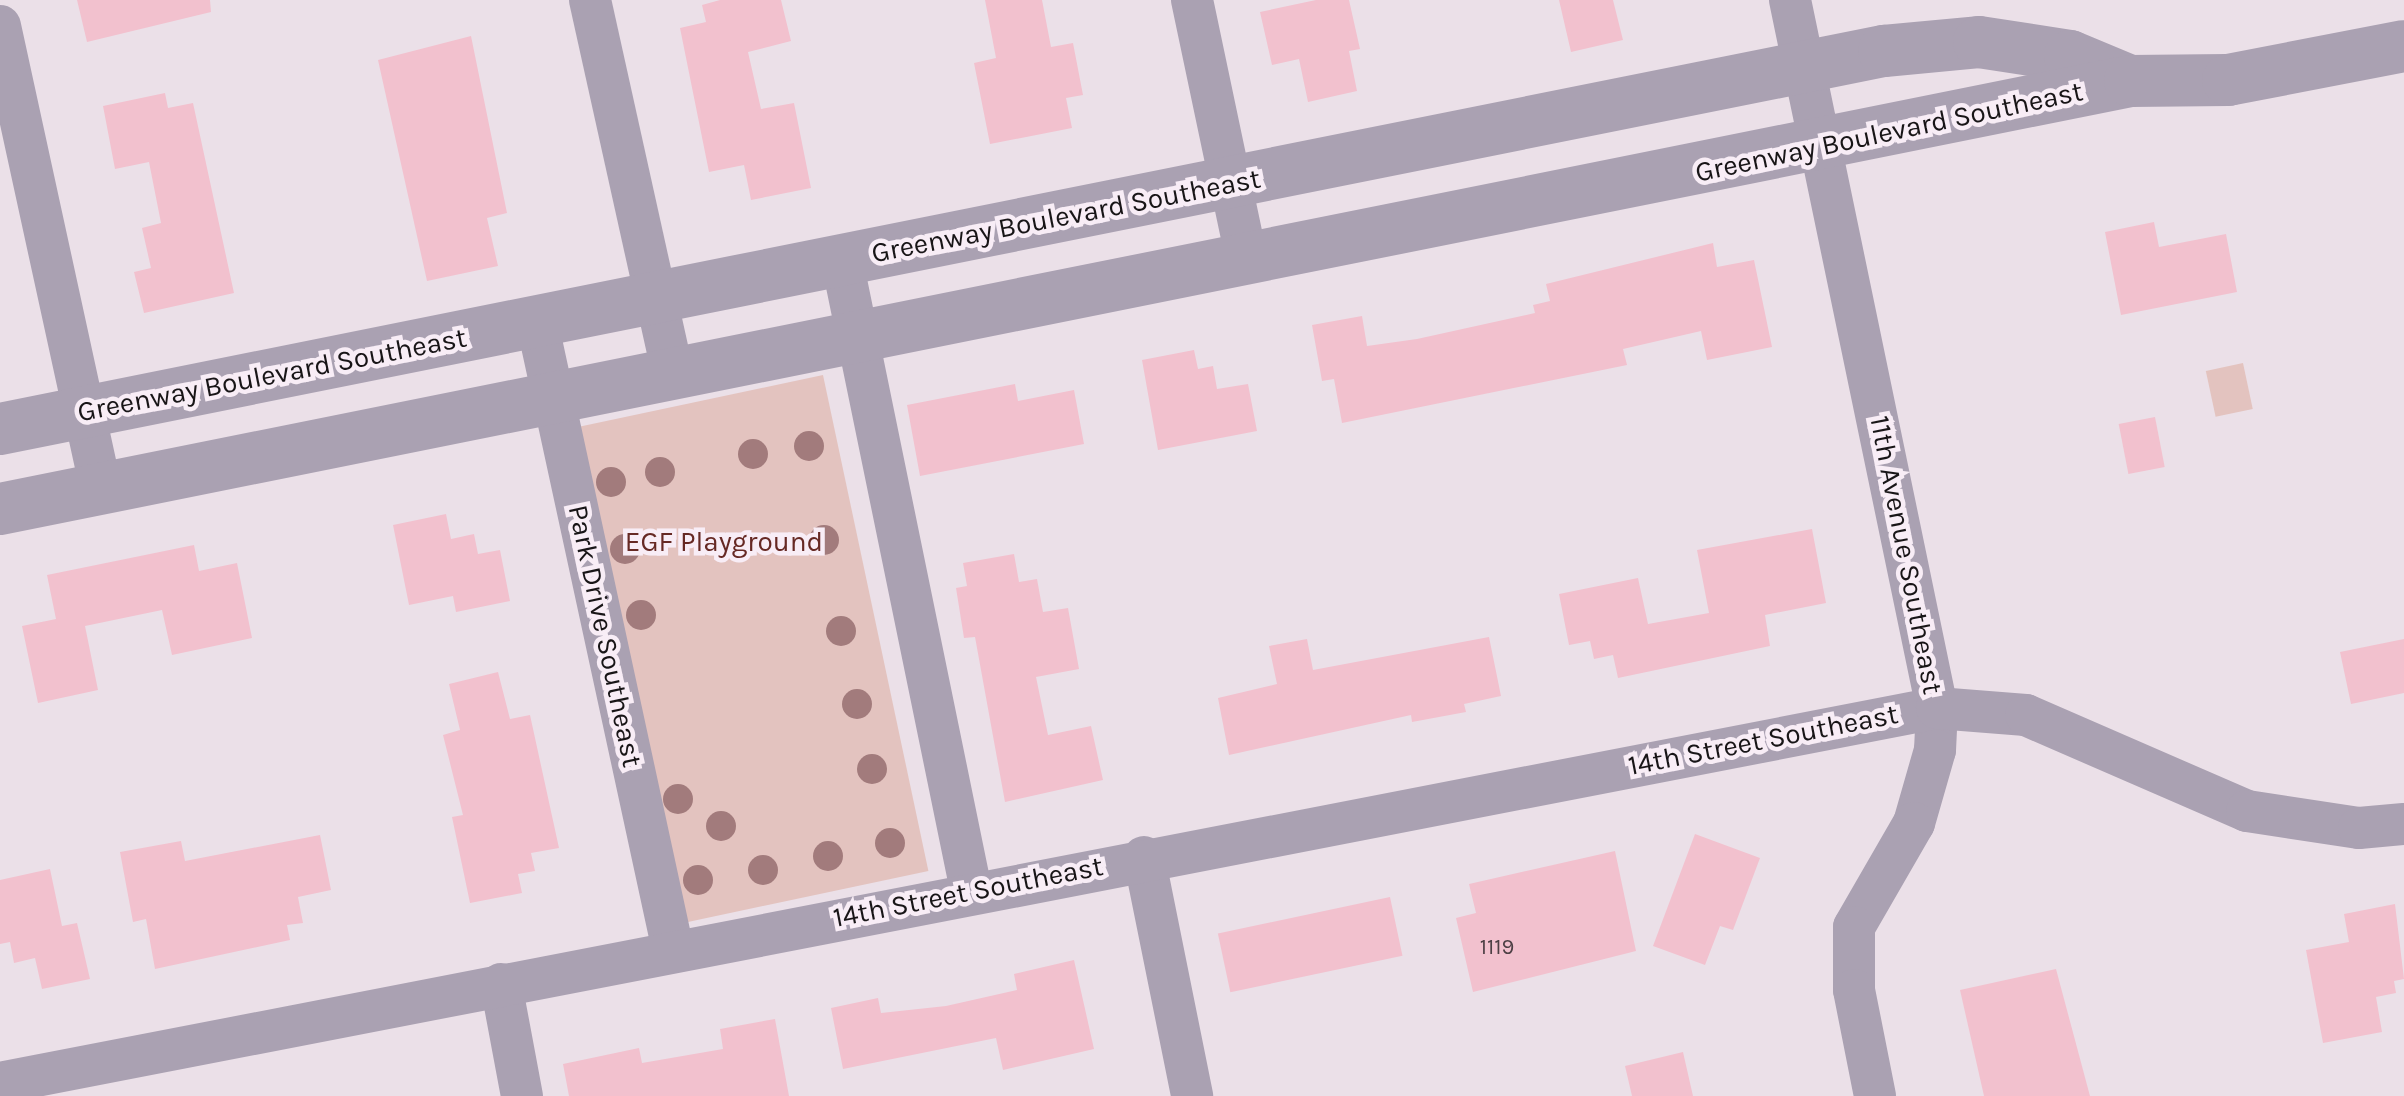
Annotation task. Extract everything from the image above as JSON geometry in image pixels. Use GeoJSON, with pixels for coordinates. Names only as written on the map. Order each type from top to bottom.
{"type":"FeatureCollection","features":[{"type":"Feature","properties":{"kind":"street"},"geometry":{"type":"LineString","coordinates":[[590,0],[673,375]]}},
{"type":"Feature","properties":{"kind":"street"},"geometry":{"type":"LineString","coordinates":[[1192,0],[1247,261]]}},
{"type":"Feature","properties":{"kind":"street","name":"11th Avenue Southeast"},"geometry":{"type":"LineString","coordinates":[[1790,0],[1824,146],[1937,708],[1935,750],[1914,824],[1854,927],[1854,990],[1875,1096]]}},
{"type":"Feature","properties":{"kind":"street"},"geometry":{"type":"LineString","coordinates":[[0,26],[100,489]]}},
{"type":"Feature","properties":{"kind":"street","name":"Greenway Boulevard Southeast"},"geometry":{"type":"LineString","coordinates":[[0,429],[1805,68],[1979,42],[2070,56],[2130,80]]}},
{"type":"Feature","properties":{"kind":"street","name":"Greenway Boulevard Southeast"},"geometry":{"type":"LineString","coordinates":[[0,509],[1824,146],[2130,80],[2228,80],[2404,46]]}},
{"type":"Feature","properties":{"kind":"street"},"geometry":{"type":"LineString","coordinates":[[842,260],[970,890]]}},
{"type":"Feature","properties":{"kind":"street","name":"Park Drive Southeast"},"geometry":{"type":"LineString","coordinates":[[537,322],[673,950]]}},
{"type":"Feature","properties":{"kind":"street","name":"14th Street Southeast"},"geometry":{"type":"LineString","coordinates":[[0,1083],[970,890],[1937,708],[2026,715],[2247,811],[2326,825],[2404,824]]}},
{"type":"Feature","properties":{"kind":"street"},"geometry":{"type":"LineString","coordinates":[[1144,857],[1192,1096]]}},
{"type":"Feature","properties":{"kind":"street"},"geometry":{"type":"LineString","coordinates":[[501,984],[522,1096]]}},
{"type":"Feature","properties":{"kind":"green space"},"geometry":{"type":"Polygon","coordinates":[[[2243,363],[2253,409],[2216,417],[2206,371],[2243,363]]]}},
{"type":"Feature","properties":{"kind":"green space","name":"EGF Playground"},"geometry":{"type":"Polygon","coordinates":[[[823,375],[928,871],[669,926],[564,430],[823,375]]]}},
{"type":"Feature","properties":{"kind":"building"},"geometry":{"type":"Polygon","coordinates":[[[77,0],[210,0],[211,12],[87,42],[77,0]]]}},
{"type":"Feature","properties":{"kind":"building"},"geometry":{"type":"Polygon","coordinates":[[[720,0],[781,0],[791,41],[748,52],[761,109],[794,103],[811,188],[751,200],[744,165],[709,172],[680,28],[706,22],[702,5],[720,0]]]}},
{"type":"Feature","properties":{"kind":"building"},"geometry":{"type":"Polygon","coordinates":[[[985,0],[1042,0],[1051,47],[1073,43],[1083,95],[1066,98],[1072,128],[990,144],[974,63],[996,58],[985,0]]]}},
{"type":"Feature","properties":{"kind":"building"},"geometry":{"type":"Polygon","coordinates":[[[1316,0],[1349,0],[1360,49],[1349,51],[1357,91],[1308,102],[1299,59],[1272,65],[1260,12],[1316,0]]]}},
{"type":"Feature","properties":{"kind":"building"},"geometry":{"type":"Polygon","coordinates":[[[1559,0],[1613,0],[1623,40],[1571,52],[1559,0]]]}},
{"type":"Feature","properties":{"kind":"building"},"geometry":{"type":"Polygon","coordinates":[[[471,36],[507,213],[487,218],[498,266],[427,281],[378,60],[471,36]]]}},
{"type":"Feature","properties":{"kind":"building"},"geometry":{"type":"Polygon","coordinates":[[[165,93],[168,108],[193,103],[234,293],[144,313],[134,272],[151,268],[142,228],[161,223],[149,162],[115,169],[103,106],[165,93]]]}},
{"type":"Feature","properties":{"kind":"building"},"geometry":{"type":"Polygon","coordinates":[[[2154,222],[2159,247],[2226,234],[2237,292],[2121,315],[2105,232],[2154,222]]]}},
{"type":"Feature","properties":{"kind":"building"},"geometry":{"type":"Polygon","coordinates":[[[1713,243],[1717,267],[1754,260],[1772,347],[1707,360],[1701,331],[1623,349],[1627,365],[1342,423],[1334,379],[1322,381],[1312,325],[1362,316],[1367,346],[1417,339],[1535,313],[1533,305],[1550,301],[1546,284],[1713,243]]]}},
{"type":"Feature","properties":{"kind":"building"},"geometry":{"type":"Polygon","coordinates":[[[1194,350],[1198,369],[1213,366],[1217,389],[1248,384],[1257,431],[1158,450],[1142,360],[1194,350]]]}},
{"type":"Feature","properties":{"kind":"building"},"geometry":{"type":"Polygon","coordinates":[[[1015,384],[1018,401],[1074,390],[1084,444],[920,476],[907,405],[1015,384]]]}},
{"type":"Feature","properties":{"kind":"building"},"geometry":{"type":"Polygon","coordinates":[[[2155,417],[2165,467],[2128,474],[2119,424],[2155,417]]]}},
{"type":"Feature","properties":{"kind":"building"},"geometry":{"type":"Polygon","coordinates":[[[446,514],[451,539],[474,534],[478,554],[500,550],[510,601],[456,612],[453,596],[409,605],[393,525],[446,514]]]}},
{"type":"Feature","properties":{"kind":"building"},"geometry":{"type":"Polygon","coordinates":[[[1812,529],[1826,603],[1765,615],[1770,646],[1618,678],[1613,655],[1594,659],[1590,641],[1569,645],[1559,594],[1638,578],[1648,624],[1709,613],[1697,550],[1812,529]]]}},
{"type":"Feature","properties":{"kind":"building"},"geometry":{"type":"Polygon","coordinates":[[[194,545],[199,571],[237,563],[252,638],[172,655],[162,610],[85,626],[98,690],[38,703],[22,626],[56,619],[47,575],[194,545]]]}},
{"type":"Feature","properties":{"kind":"building"},"geometry":{"type":"Polygon","coordinates":[[[1014,554],[1019,582],[1037,579],[1043,612],[1068,608],[1079,669],[1036,677],[1048,735],[1091,726],[1103,780],[1005,802],[975,637],[964,638],[956,588],[967,586],[963,563],[1014,554]]]}},
{"type":"Feature","properties":{"kind":"building"},"geometry":{"type":"Polygon","coordinates":[[[1489,637],[1501,696],[1464,704],[1466,712],[1412,722],[1411,715],[1229,755],[1218,698],[1277,684],[1269,646],[1307,639],[1313,670],[1489,637]]]}},
{"type":"Feature","properties":{"kind":"building"},"geometry":{"type":"Polygon","coordinates":[[[2404,639],[2404,693],[2351,704],[2340,652],[2404,639]]]}},
{"type":"Feature","properties":{"kind":"building"},"geometry":{"type":"Polygon","coordinates":[[[498,672],[510,719],[530,715],[559,848],[531,853],[535,871],[518,874],[522,893],[470,903],[452,817],[463,815],[443,735],[460,730],[449,684],[498,672]]]}},
{"type":"Feature","properties":{"kind":"building"},"geometry":{"type":"Polygon","coordinates":[[[1695,834],[1760,858],[1733,930],[1720,926],[1705,965],[1653,946],[1695,834]]]}},
{"type":"Feature","properties":{"kind":"building"},"geometry":{"type":"Polygon","coordinates":[[[320,835],[331,890],[298,897],[303,923],[287,925],[290,940],[155,969],[146,919],[133,922],[120,852],[181,841],[185,861],[320,835]]]}},
{"type":"Feature","properties":{"kind":"building"},"geometry":{"type":"Polygon","coordinates":[[[1615,851],[1636,951],[1473,992],[1456,918],[1476,913],[1469,884],[1615,851]]]}},
{"type":"Feature","properties":{"kind":"building"},"geometry":{"type":"Polygon","coordinates":[[[50,869],[62,926],[77,923],[90,979],[42,989],[35,958],[14,963],[10,942],[0,944],[0,880],[50,869]]]}},
{"type":"Feature","properties":{"kind":"building"},"geometry":{"type":"Polygon","coordinates":[[[1390,897],[1402,956],[1230,992],[1218,934],[1390,897]]]}},
{"type":"Feature","properties":{"kind":"building"},"geometry":{"type":"Polygon","coordinates":[[[2395,904],[2404,979],[2394,981],[2396,993],[2376,997],[2382,1032],[2323,1043],[2306,950],[2349,942],[2344,914],[2395,904]]]}},
{"type":"Feature","properties":{"kind":"building"},"geometry":{"type":"Polygon","coordinates":[[[1074,960],[1094,1049],[1003,1070],[996,1038],[843,1069],[831,1008],[878,998],[881,1013],[946,1006],[1017,990],[1014,974],[1074,960]]]}},
{"type":"Feature","properties":{"kind":"building"},"geometry":{"type":"Polygon","coordinates":[[[2056,969],[2090,1096],[1984,1096],[1960,990],[2056,969]]]}},
{"type":"Feature","properties":{"kind":"building"},"geometry":{"type":"Polygon","coordinates":[[[775,1019],[789,1096],[569,1096],[563,1064],[639,1048],[642,1063],[723,1049],[720,1029],[775,1019]]]}},
{"type":"Feature","properties":{"kind":"building"},"geometry":{"type":"Polygon","coordinates":[[[1683,1052],[1693,1096],[1632,1096],[1625,1066],[1683,1052]]]}}]}
